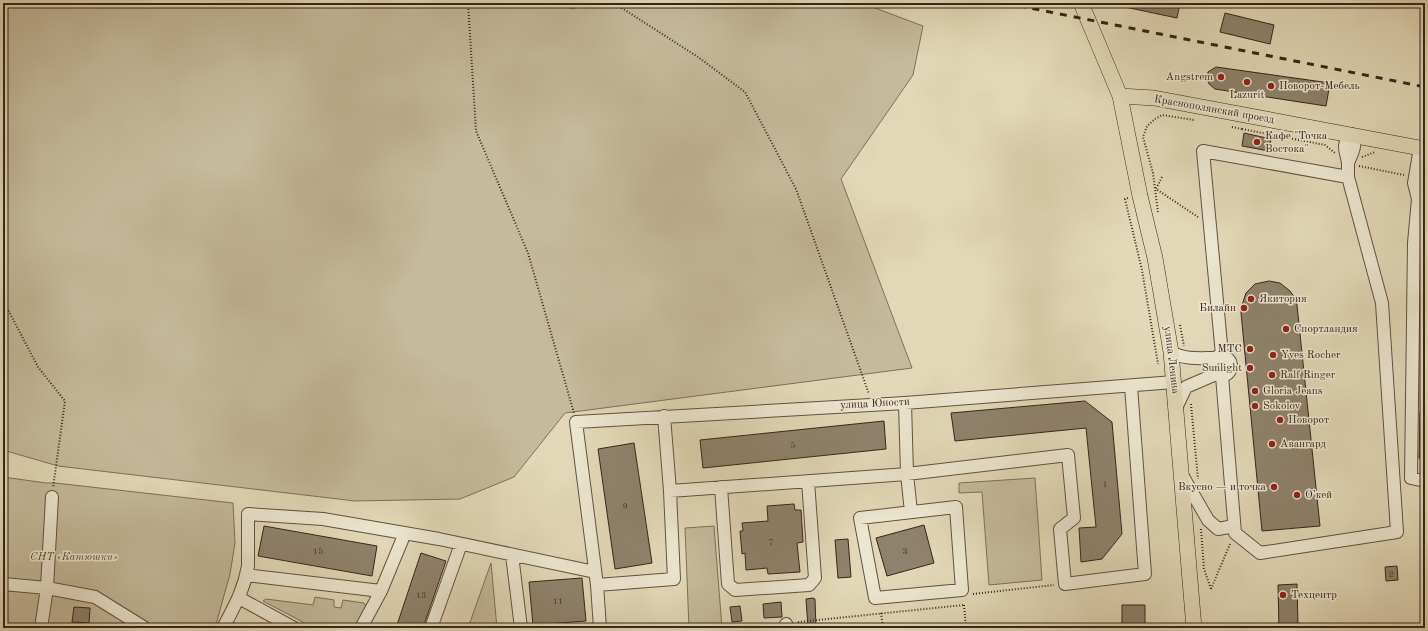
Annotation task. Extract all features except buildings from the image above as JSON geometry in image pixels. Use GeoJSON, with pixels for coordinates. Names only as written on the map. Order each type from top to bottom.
{"type":"FeatureCollection","features":[{"type":"Feature","properties":{"kind":"main road","name":"улица Ленина"},"geometry":{"type":"LineString","coordinates":[[1081,3],[1120,96],[1140,196],[1155,258],[1171,352],[1168,383],[1177,406],[1180,472],[1194,628]]}},
{"type":"Feature","properties":{"kind":"main road","name":"Краснополянский проезд"},"geometry":{"type":"LineString","coordinates":[[1120,96],[1187,99],[1243,123],[1351,134],[1422,148]]}},
{"type":"Feature","properties":{"kind":"street"},"geometry":{"type":"LineString","coordinates":[[1219,375],[1235,533],[1260,553],[1397,532],[1382,303],[1348,177],[1348,163],[1345,143],[1351,134]]}},
{"type":"Feature","properties":{"kind":"street"},"geometry":{"type":"LineString","coordinates":[[1422,148],[1414,183],[1421,200],[1414,243],[1411,478],[1425,481]]}},
{"type":"Feature","properties":{"kind":"street"},"geometry":{"type":"LineString","coordinates":[[1219,357],[1203,151],[1348,177]]}},
{"type":"Feature","properties":{"kind":"street"},"geometry":{"type":"LineString","coordinates":[[1171,352],[1180,357],[1228,358],[1231,365],[1228,374],[1219,375],[1186,387],[1177,406]]}},
{"type":"Feature","properties":{"kind":"street"},"geometry":{"type":"LineString","coordinates":[[1219,357],[1213,360],[1211,366],[1213,372],[1219,375]]}},
{"type":"Feature","properties":{"kind":"street","name":"улица Юности"},"geometry":{"type":"LineString","coordinates":[[576,422],[905,402],[1168,383]]}},
{"type":"Feature","properties":{"kind":"street"},"geometry":{"type":"LineString","coordinates":[[670,491],[907,474],[1068,455],[1074,518],[1060,529],[1065,584],[1145,574],[1131,386]]}},
{"type":"Feature","properties":{"kind":"street"},"geometry":{"type":"LineString","coordinates":[[905,402],[907,474],[911,512]]}},
{"type":"Feature","properties":{"kind":"street"},"geometry":{"type":"LineString","coordinates":[[597,585],[674,579],[670,491],[664,416]]}},
{"type":"Feature","properties":{"kind":"street"},"geometry":{"type":"LineString","coordinates":[[576,422],[597,585],[600,628]]}},
{"type":"Feature","properties":{"kind":"street"},"geometry":{"type":"LineString","coordinates":[[1180,472],[1208,520],[1218,529],[1234,526]]}},
{"type":"Feature","properties":{"kind":"street"},"geometry":{"type":"LineString","coordinates":[[720,487],[728,584],[736,590],[743,590],[809,585],[815,578],[808,481]]}},
{"type":"Feature","properties":{"kind":"street"},"geometry":{"type":"LineString","coordinates":[[41,628],[47,588],[52,497]]}},
{"type":"Feature","properties":{"kind":"street"},"geometry":{"type":"LineString","coordinates":[[956,507],[962,592],[875,598],[860,518],[956,507]]}},
{"type":"Feature","properties":{"kind":"street"},"geometry":{"type":"LineString","coordinates":[[224,628],[239,598],[248,566],[248,514],[323,519],[405,533],[595,572]]}},
{"type":"Feature","properties":{"kind":"street"},"geometry":{"type":"LineString","coordinates":[[361,628],[381,590],[405,533]]}},
{"type":"Feature","properties":{"kind":"street"},"geometry":{"type":"LineString","coordinates":[[431,628],[461,544]]}},
{"type":"Feature","properties":{"kind":"street"},"geometry":{"type":"LineString","coordinates":[[512,555],[521,628]]}},
{"type":"Feature","properties":{"kind":"street"},"geometry":{"type":"LineString","coordinates":[[246,575],[381,590]]}},
{"type":"Feature","properties":{"kind":"street"},"geometry":{"type":"LineString","coordinates":[[3,584],[47,588],[95,596],[145,628]]}},
{"type":"Feature","properties":{"kind":"street"},"geometry":{"type":"LineString","coordinates":[[239,598],[294,628]]}},
{"type":"Feature","properties":{"kind":"path"},"geometry":{"type":"LineString","coordinates":[[468,3],[476,131],[528,253],[576,422]]}},
{"type":"Feature","properties":{"kind":"path"},"geometry":{"type":"LineString","coordinates":[[614,3],[698,57],[745,92],[796,189],[872,404]]}},
{"type":"Feature","properties":{"kind":"path"},"geometry":{"type":"LineString","coordinates":[[1199,120],[1162,115],[1147,126],[1143,137],[1156,189],[1209,224]]}},
{"type":"Feature","properties":{"kind":"path"},"geometry":{"type":"LineString","coordinates":[[1228,126],[1243,123],[1324,145],[1348,163],[1415,177]]}},
{"type":"Feature","properties":{"kind":"path"},"geometry":{"type":"LineString","coordinates":[[1348,163],[1378,151]]}},
{"type":"Feature","properties":{"kind":"path"},"geometry":{"type":"LineString","coordinates":[[1162,177],[1156,189],[1140,196],[1125,199],[1168,383]]}},
{"type":"Feature","properties":{"kind":"path"},"geometry":{"type":"LineString","coordinates":[[3,300],[38,367],[65,401],[52,497]]}},
{"type":"Feature","properties":{"kind":"path"},"geometry":{"type":"LineString","coordinates":[[1211,589],[1227,552]]}},
{"type":"Feature","properties":{"kind":"path"},"geometry":{"type":"LineString","coordinates":[[966,628],[962,592],[1065,584]]}},
{"type":"Feature","properties":{"kind":"path"},"geometry":{"type":"LineString","coordinates":[[750,628],[787,626],[881,613],[964,605]]}},
{"type":"Feature","properties":{"kind":"path"},"geometry":{"type":"LineString","coordinates":[[881,613],[883,628]]}},
{"type":"Feature","properties":{"kind":"green space"},"geometry":{"type":"Polygon","coordinates":[[[3,3],[553,3],[574,9],[577,3],[862,3],[923,26],[913,75],[841,179],[912,368],[565,413],[514,477],[460,499],[355,501],[58,466],[3,450],[3,3]]]}},
{"type":"Feature","properties":{"kind":"green space","name":"СНТ «Катюшки»"},"geometry":{"type":"Polygon","coordinates":[[[3,477],[233,503],[235,543],[230,574],[215,628],[3,628],[3,477]]]}},
{"type":"Feature","properties":{"kind":"green space"},"geometry":{"type":"Polygon","coordinates":[[[1035,478],[1042,580],[989,585],[982,492],[959,493],[959,483],[1035,478]]]}},
{"type":"Feature","properties":{"kind":"green space"},"geometry":{"type":"Polygon","coordinates":[[[714,526],[722,628],[689,628],[685,528],[714,526]]]}},
{"type":"Feature","properties":{"kind":"green space"},"geometry":{"type":"Polygon","coordinates":[[[491,563],[497,628],[468,628],[491,563]]]}},
{"type":"Feature","properties":{"kind":"green space"},"geometry":{"type":"Polygon","coordinates":[[[315,597],[334,600],[334,607],[341,608],[343,600],[364,603],[367,607],[356,628],[307,628],[303,625],[303,622],[263,601],[266,599],[313,605],[315,597]]]}},
{"type":"Feature","properties":{"kind":"railway"},"geometry":{"type":"LineString","coordinates":[[1005,3],[1425,87]]}},
{"type":"Feature","properties":{"kind":"place","name":"Angstrem"},"geometry":{"type":"Point","coordinates":[1221,77]}},
{"type":"Feature","properties":{"kind":"place","name":"Lazurit"},"geometry":{"type":"Point","coordinates":[1247,82]}},
{"type":"Feature","properties":{"kind":"place","name":"Поворот-Мебель"},"geometry":{"type":"Point","coordinates":[1271,86]}},
{"type":"Feature","properties":{"kind":"place","name":"Кафе \"Точка Востока\""},"geometry":{"type":"Point","coordinates":[1257,142]}},
{"type":"Feature","properties":{"kind":"place","name":"Якитория"},"geometry":{"type":"Point","coordinates":[1251,299]}},
{"type":"Feature","properties":{"kind":"place","name":"Билайн"},"geometry":{"type":"Point","coordinates":[1244,308]}},
{"type":"Feature","properties":{"kind":"place","name":"Спортландия"},"geometry":{"type":"Point","coordinates":[1286,329]}},
{"type":"Feature","properties":{"kind":"place","name":"МТС"},"geometry":{"type":"Point","coordinates":[1250,349]}},
{"type":"Feature","properties":{"kind":"place","name":"Yves Rocher"},"geometry":{"type":"Point","coordinates":[1273,355]}},
{"type":"Feature","properties":{"kind":"place","name":"Sunlight"},"geometry":{"type":"Point","coordinates":[1250,368]}},
{"type":"Feature","properties":{"kind":"place","name":"Ralf Ringer"},"geometry":{"type":"Point","coordinates":[1272,375]}},
{"type":"Feature","properties":{"kind":"place","name":"Gloria Jeans"},"geometry":{"type":"Point","coordinates":[1255,391]}},
{"type":"Feature","properties":{"kind":"place","name":"Sokolov"},"geometry":{"type":"Point","coordinates":[1255,406]}},
{"type":"Feature","properties":{"kind":"place","name":"Поворот"},"geometry":{"type":"Point","coordinates":[1280,420]}},
{"type":"Feature","properties":{"kind":"place","name":"Авангард"},"geometry":{"type":"Point","coordinates":[1272,444]}},
{"type":"Feature","properties":{"kind":"place","name":"Вкусно — и точка"},"geometry":{"type":"Point","coordinates":[1274,487]}},
{"type":"Feature","properties":{"kind":"place","name":"О’кей"},"geometry":{"type":"Point","coordinates":[1297,495]}},
{"type":"Feature","properties":{"kind":"place","name":"Техцентр"},"geometry":{"type":"Point","coordinates":[1283,595]}}]}
